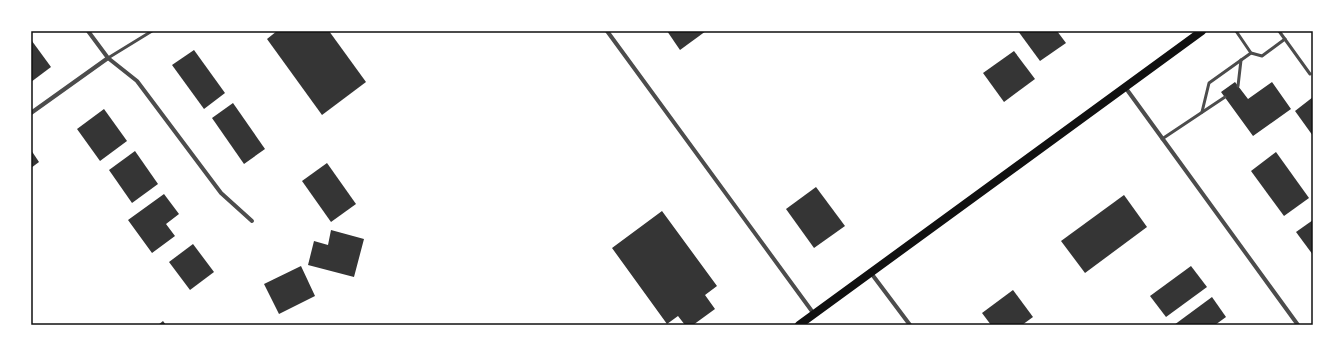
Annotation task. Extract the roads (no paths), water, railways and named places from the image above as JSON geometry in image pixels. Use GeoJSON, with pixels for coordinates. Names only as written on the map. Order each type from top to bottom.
{"type":"FeatureCollection","features":[{"type":"Feature","properties":{"kind":"main road"},"geometry":{"type":"LineString","coordinates":[[799,325],[1202,31]]}},
{"type":"Feature","properties":{"kind":"street"},"geometry":{"type":"LineString","coordinates":[[88,31],[108,58],[138,81],[221,192],[252,221]]}},
{"type":"Feature","properties":{"kind":"street"},"geometry":{"type":"LineString","coordinates":[[607,31],[814,314]]}},
{"type":"Feature","properties":{"kind":"street"},"geometry":{"type":"LineString","coordinates":[[31,113],[75,84],[108,58]]}},
{"type":"Feature","properties":{"kind":"street"},"geometry":{"type":"LineString","coordinates":[[1125,87],[1298,325]]}},
{"type":"Feature","properties":{"kind":"street"},"geometry":{"type":"LineString","coordinates":[[871,273],[910,325]]}},
{"type":"Feature","properties":{"kind":"lane"},"geometry":{"type":"LineString","coordinates":[[108,58],[152,31]]}},
{"type":"Feature","properties":{"kind":"lane"},"geometry":{"type":"LineString","coordinates":[[1236,31],[1251,53],[1262,56],[1285,39]]}},
{"type":"Feature","properties":{"kind":"lane"},"geometry":{"type":"LineString","coordinates":[[1279,31],[1310,74]]}},
{"type":"Feature","properties":{"kind":"lane"},"geometry":{"type":"LineString","coordinates":[[1202,112],[1209,83],[1251,53]]}},
{"type":"Feature","properties":{"kind":"lane"},"geometry":{"type":"LineString","coordinates":[[1238,86],[1241,60]]}},
{"type":"Feature","properties":{"kind":"lane"},"geometry":{"type":"LineString","coordinates":[[1162,139],[1225,97]]}}]}
